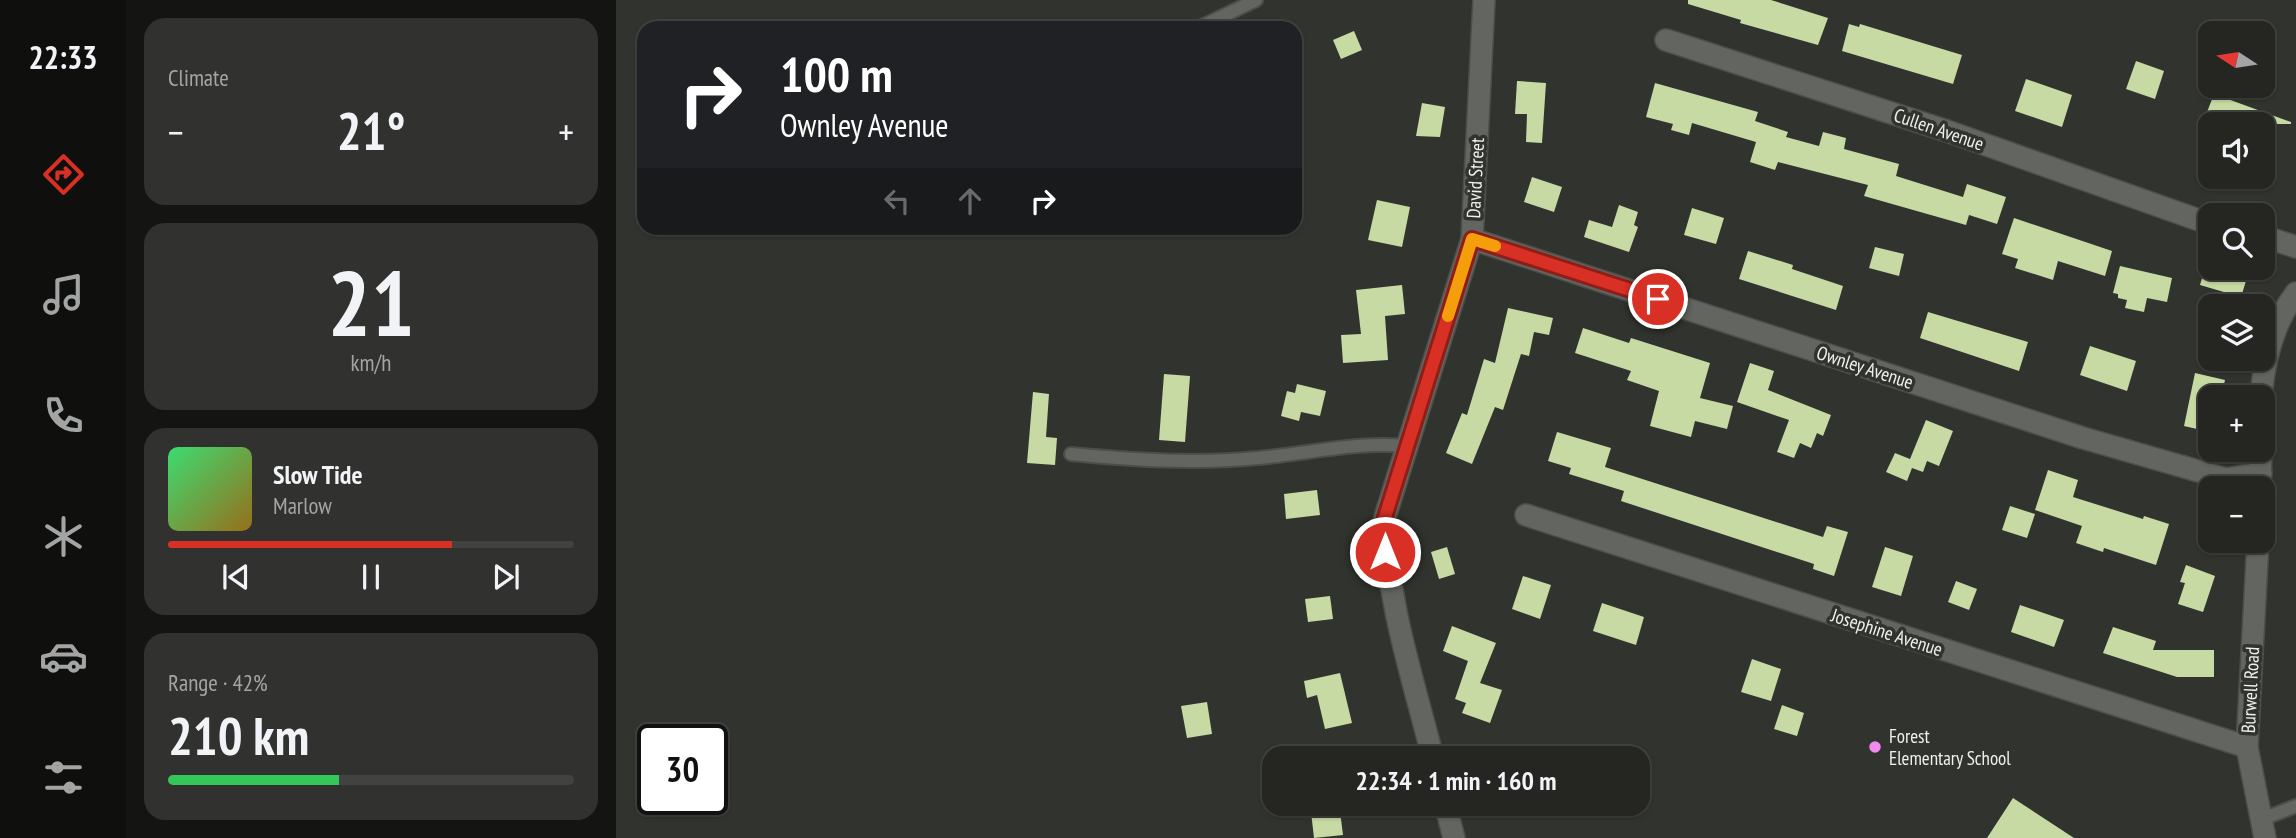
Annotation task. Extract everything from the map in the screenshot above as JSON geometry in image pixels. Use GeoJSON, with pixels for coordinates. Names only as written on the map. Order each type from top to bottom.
{"type":"FeatureCollection","features":[{"type":"Feature","properties":{"kind":"street","name":"David Street"},"geometry":{"type":"LineString","coordinates":[[1430,746],[1394,605],[1385,552],[1385,517],[1472,239],[1484,0]]}},
{"type":"Feature","properties":{"kind":"street","name":"Cullen Avenue"},"geometry":{"type":"LineString","coordinates":[[1666,40],[1947,131],[2198,220]]}},
{"type":"Feature","properties":{"kind":"street","name":"Ownley Avenue"},"geometry":{"type":"LineString","coordinates":[[1472,239],[2083,438],[2216,476]]}},
{"type":"Feature","properties":{"kind":"street"},"geometry":{"type":"LineString","coordinates":[[2275,240],[2296,247]]}},
{"type":"Feature","properties":{"kind":"street"},"geometry":{"type":"LineString","coordinates":[[2263,385],[2271,339],[2296,293]]}},
{"type":"Feature","properties":{"kind":"street","name":"Josephine Avenue"},"geometry":{"type":"LineString","coordinates":[[1527,515],[2247,747]]}},
{"type":"Feature","properties":{"kind":"street","name":"Burwell Road"},"geometry":{"type":"LineString","coordinates":[[2257,553],[2247,747],[2262,829]]}},
{"type":"Feature","properties":{"kind":"street"},"geometry":{"type":"LineString","coordinates":[[1448,816],[1454,838]]}},
{"type":"Feature","properties":{"kind":"lane"},"geometry":{"type":"LineString","coordinates":[[1212,21],[1256,0]]}},
{"type":"Feature","properties":{"kind":"lane"},"geometry":{"type":"LineString","coordinates":[[1071,454],[1150,461],[1238,460],[1381,443],[1406,446]]}},
{"type":"Feature","properties":{"kind":"lane"},"geometry":{"type":"LineString","coordinates":[[2262,829],[2296,806]]}},
{"type":"Feature","properties":{"kind":"building"},"geometry":{"type":"Polygon","coordinates":[[[1688,0],[1771,0],[1828,18],[1818,45],[1740,23],[1741,20],[1688,4],[1688,0]]]}},
{"type":"Feature","properties":{"kind":"building"},"geometry":{"type":"Polygon","coordinates":[[[1849,24],[1859,27],[1860,24],[1962,55],[1953,84],[1842,51],[1849,24]]]}},
{"type":"Feature","properties":{"kind":"building"},"geometry":{"type":"Polygon","coordinates":[[[1354,31],[1362,50],[1341,59],[1333,40],[1354,31]]]}},
{"type":"Feature","properties":{"kind":"building"},"geometry":{"type":"Polygon","coordinates":[[[2136,61],[2164,71],[2155,99],[2126,89],[2136,61]]]}},
{"type":"Feature","properties":{"kind":"building"},"geometry":{"type":"Polygon","coordinates":[[[2026,79],[2072,95],[2062,127],[2015,111],[2026,79]]]}},
{"type":"Feature","properties":{"kind":"building"},"geometry":{"type":"Polygon","coordinates":[[[1517,81],[1546,83],[1542,143],[1526,142],[1527,114],[1515,114],[1517,81]]]}},
{"type":"Feature","properties":{"kind":"building"},"geometry":{"type":"Polygon","coordinates":[[[1655,83],[1758,112],[1755,121],[1788,132],[1786,137],[1819,146],[1823,132],[1846,138],[1844,149],[1899,164],[1896,176],[1963,197],[1967,184],[2006,197],[1997,224],[1969,215],[1966,225],[1864,196],[1868,185],[1778,162],[1775,170],[1750,162],[1756,142],[1692,123],[1689,135],[1671,130],[1673,124],[1646,117],[1655,83]]]}},
{"type":"Feature","properties":{"kind":"building"},"geometry":{"type":"Polygon","coordinates":[[[2212,98],[2225,98],[2264,112],[2207,112],[2212,98]]]}},
{"type":"Feature","properties":{"kind":"building"},"geometry":{"type":"Polygon","coordinates":[[[1422,103],[1445,107],[1440,137],[1416,136],[1422,103]]]}},
{"type":"Feature","properties":{"kind":"building"},"geometry":{"type":"Polygon","coordinates":[[[2275,116],[2291,122],[2275,124],[2275,116]]]}},
{"type":"Feature","properties":{"kind":"building"},"geometry":{"type":"Polygon","coordinates":[[[1532,177],[1562,187],[1554,212],[1524,202],[1532,177]]]}},
{"type":"Feature","properties":{"kind":"building"},"geometry":{"type":"Polygon","coordinates":[[[1377,200],[1410,207],[1402,247],[1368,240],[1377,200]]]}},
{"type":"Feature","properties":{"kind":"building"},"geometry":{"type":"Polygon","coordinates":[[[1619,205],[1638,212],[1634,225],[1638,227],[1629,252],[1584,237],[1589,220],[1612,227],[1619,205]]]}},
{"type":"Feature","properties":{"kind":"building"},"geometry":{"type":"Polygon","coordinates":[[[1692,208],[1724,218],[1716,244],[1684,235],[1692,208]]]}},
{"type":"Feature","properties":{"kind":"building"},"geometry":{"type":"Polygon","coordinates":[[[2014,218],[2112,251],[2105,276],[2058,261],[2053,280],[2015,268],[2018,259],[2002,254],[2014,218]]]}},
{"type":"Feature","properties":{"kind":"building"},"geometry":{"type":"Polygon","coordinates":[[[1875,247],[1904,254],[1899,276],[1869,268],[1875,247]]]}},
{"type":"Feature","properties":{"kind":"building"},"geometry":{"type":"Polygon","coordinates":[[[1748,251],[1793,265],[1792,269],[1843,286],[1836,310],[1739,279],[1748,251]]]}},
{"type":"Feature","properties":{"kind":"building"},"geometry":{"type":"Polygon","coordinates":[[[2120,266],[2172,278],[2167,302],[2147,298],[2144,312],[2125,308],[2127,300],[2118,298],[2118,294],[2113,293],[2120,266]]]}},
{"type":"Feature","properties":{"kind":"building"},"geometry":{"type":"Polygon","coordinates":[[[2201,280],[2246,280],[2242,294],[2231,294],[2200,285],[2201,280]]]}},
{"type":"Feature","properties":{"kind":"building"},"geometry":{"type":"Polygon","coordinates":[[[1402,285],[1405,314],[1385,316],[1388,360],[1343,363],[1341,335],[1361,334],[1356,290],[1402,285]]]}},
{"type":"Feature","properties":{"kind":"building"},"geometry":{"type":"Polygon","coordinates":[[[1508,308],[1553,318],[1549,335],[1534,332],[1529,356],[1521,354],[1503,410],[1495,407],[1472,464],[1446,453],[1462,413],[1467,415],[1484,359],[1495,363],[1508,308]]]}},
{"type":"Feature","properties":{"kind":"building"},"geometry":{"type":"Polygon","coordinates":[[[1928,312],[2028,342],[2019,371],[1920,338],[1928,312]]]}},
{"type":"Feature","properties":{"kind":"building"},"geometry":{"type":"Polygon","coordinates":[[[1583,328],[1629,343],[1631,338],[1710,363],[1700,398],[1733,406],[1727,429],[1695,421],[1691,437],[1650,426],[1659,391],[1627,380],[1631,371],[1575,353],[1583,328]]]}},
{"type":"Feature","properties":{"kind":"building"},"geometry":{"type":"Polygon","coordinates":[[[2090,346],[2136,361],[2127,391],[2080,375],[2090,346]]]}},
{"type":"Feature","properties":{"kind":"building"},"geometry":{"type":"Polygon","coordinates":[[[1750,363],[1774,371],[1768,390],[1831,415],[1823,436],[1817,433],[1811,448],[1800,443],[1794,458],[1777,452],[1789,420],[1737,402],[1750,363]]]}},
{"type":"Feature","properties":{"kind":"building"},"geometry":{"type":"Polygon","coordinates":[[[2195,373],[2225,380],[2224,385],[2198,385],[2198,429],[2184,426],[2195,373]]]}},
{"type":"Feature","properties":{"kind":"building"},"geometry":{"type":"Polygon","coordinates":[[[1164,374],[1190,376],[1185,442],[1159,440],[1164,374]]]}},
{"type":"Feature","properties":{"kind":"building"},"geometry":{"type":"Polygon","coordinates":[[[1297,384],[1326,391],[1320,416],[1301,412],[1299,421],[1281,416],[1287,391],[1295,393],[1297,384]]]}},
{"type":"Feature","properties":{"kind":"building"},"geometry":{"type":"Polygon","coordinates":[[[1033,392],[1049,394],[1046,437],[1057,438],[1055,465],[1027,463],[1033,392]]]}},
{"type":"Feature","properties":{"kind":"building"},"geometry":{"type":"Polygon","coordinates":[[[1926,420],[1953,431],[1939,466],[1927,461],[1923,472],[1912,468],[1907,481],[1886,472],[1895,453],[1910,459],[1926,420]]]}},
{"type":"Feature","properties":{"kind":"building"},"geometry":{"type":"Polygon","coordinates":[[[1557,432],[1611,448],[1605,467],[1823,537],[1827,526],[1848,532],[1834,576],[1813,569],[1814,564],[1621,501],[1624,491],[1569,474],[1571,468],[1548,461],[1557,432]]]}},
{"type":"Feature","properties":{"kind":"building"},"geometry":{"type":"Polygon","coordinates":[[[2048,470],[2078,480],[2073,497],[2143,519],[2144,516],[2169,524],[2156,565],[2104,548],[2103,552],[2076,543],[2082,526],[2035,510],[2048,470]]]}},
{"type":"Feature","properties":{"kind":"building"},"geometry":{"type":"Polygon","coordinates":[[[1317,490],[1320,515],[1286,519],[1284,494],[1317,490]]]}},
{"type":"Feature","properties":{"kind":"building"},"geometry":{"type":"Polygon","coordinates":[[[2010,506],[2035,514],[2027,538],[2002,530],[2010,506]]]}},
{"type":"Feature","properties":{"kind":"building"},"geometry":{"type":"Polygon","coordinates":[[[1447,547],[1455,574],[1439,579],[1431,552],[1447,547]]]}},
{"type":"Feature","properties":{"kind":"building"},"geometry":{"type":"Polygon","coordinates":[[[1885,547],[1913,556],[1901,596],[1872,587],[1885,547]]]}},
{"type":"Feature","properties":{"kind":"building"},"geometry":{"type":"Polygon","coordinates":[[[2186,565],[2215,576],[2203,612],[2178,604],[2185,583],[2180,582],[2186,565]]]}},
{"type":"Feature","properties":{"kind":"building"},"geometry":{"type":"Polygon","coordinates":[[[1523,576],[1551,585],[1540,619],[1512,609],[1523,576]]]}},
{"type":"Feature","properties":{"kind":"building"},"geometry":{"type":"Polygon","coordinates":[[[1956,581],[1977,589],[1969,610],[1948,602],[1956,581]]]}},
{"type":"Feature","properties":{"kind":"building"},"geometry":{"type":"Polygon","coordinates":[[[1330,596],[1333,619],[1308,622],[1305,599],[1330,596]]]}},
{"type":"Feature","properties":{"kind":"building"},"geometry":{"type":"Polygon","coordinates":[[[1602,603],[1644,617],[1636,645],[1593,631],[1602,603]]]}},
{"type":"Feature","properties":{"kind":"building"},"geometry":{"type":"Polygon","coordinates":[[[2020,605],[2064,620],[2054,647],[2011,632],[2020,605]]]}},
{"type":"Feature","properties":{"kind":"building"},"geometry":{"type":"Polygon","coordinates":[[[1452,626],[1496,643],[1480,683],[1502,690],[1490,723],[1462,713],[1466,703],[1455,699],[1468,661],[1443,651],[1452,626]]]}},
{"type":"Feature","properties":{"kind":"building"},"geometry":{"type":"Polygon","coordinates":[[[2113,627],[2156,641],[2153,650],[2214,650],[2214,677],[2177,677],[2103,653],[2113,627]]]}},
{"type":"Feature","properties":{"kind":"building"},"geometry":{"type":"Polygon","coordinates":[[[1752,659],[1781,669],[1771,701],[1741,692],[1752,659]]]}},
{"type":"Feature","properties":{"kind":"building"},"geometry":{"type":"Polygon","coordinates":[[[1340,673],[1352,723],[1325,729],[1317,695],[1307,698],[1304,681],[1340,673]]]}},
{"type":"Feature","properties":{"kind":"building"},"geometry":{"type":"Polygon","coordinates":[[[1207,702],[1212,734],[1187,738],[1181,706],[1207,702]]]}},
{"type":"Feature","properties":{"kind":"building"},"geometry":{"type":"Polygon","coordinates":[[[1782,705],[1804,713],[1797,736],[1774,729],[1782,705]]]}},
{"type":"Feature","properties":{"kind":"building"},"geometry":{"type":"Polygon","coordinates":[[[2013,798],[2074,838],[1987,838],[2013,798]]]}},
{"type":"Feature","properties":{"kind":"building"},"geometry":{"type":"Polygon","coordinates":[[[1311,816],[1341,816],[1343,835],[1314,838],[1311,816]]]}},
{"type":"Feature","properties":{"kind":"slow traffic"},"geometry":{"type":"LineString","coordinates":[[1448,316],[1472,239],[1495,246]]}},
{"type":"Feature","properties":{"kind":"place","name":"Forest Elementary School"},"geometry":{"type":"Point","coordinates":[1875,747]}},
{"type":"Feature","properties":{"kind":"route"},"geometry":{"type":"LineString","coordinates":[[1385,552],[1385,517],[1472,239],[1658,299]]}}]}
